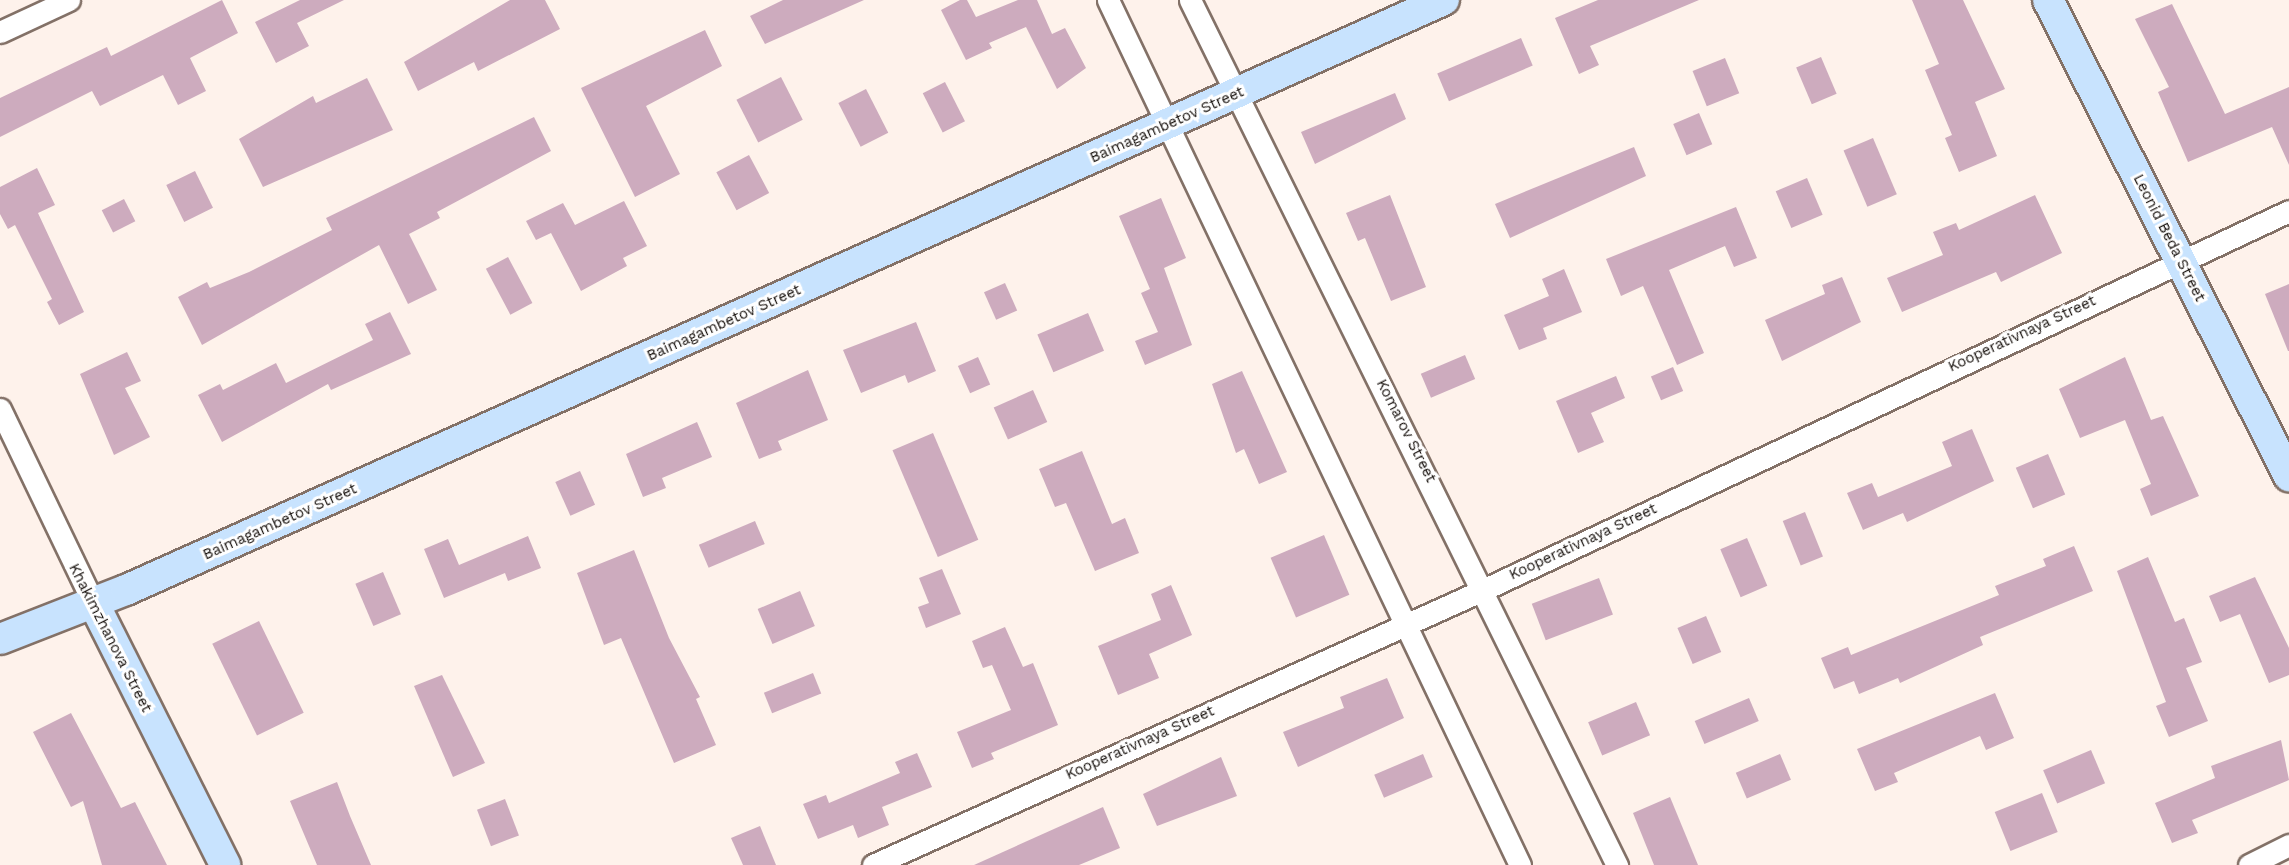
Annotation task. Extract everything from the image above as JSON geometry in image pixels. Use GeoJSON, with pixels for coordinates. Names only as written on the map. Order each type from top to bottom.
{"type":"FeatureCollection","features":[{"type":"Feature","properties":{"kind":"main road","name":"Baimagambetov Street"},"geometry":{"type":"LineString","coordinates":[[0,639],[94,604],[1444,0]]}},
{"type":"Feature","properties":{"kind":"main road","name":"Leonid Beda Street"},"geometry":{"type":"LineString","coordinates":[[2048,0],[2289,476]]}},
{"type":"Feature","properties":{"kind":"main road","name":"Khakimzhanova Street"},"geometry":{"type":"LineString","coordinates":[[94,604],[225,865]]}},
{"type":"Feature","properties":{"kind":"street"},"geometry":{"type":"LineString","coordinates":[[0,32],[69,0]]}},
{"type":"Feature","properties":{"kind":"street"},"geometry":{"type":"LineString","coordinates":[[1108,0],[1403,626],[1520,865]]}},
{"type":"Feature","properties":{"kind":"street","name":"Komarov Street"},"geometry":{"type":"LineString","coordinates":[[1190,0],[1485,589],[1617,865]]}},
{"type":"Feature","properties":{"kind":"street","name":"Kooperativnaya Street"},"geometry":{"type":"LineString","coordinates":[[873,865],[1485,589],[2180,259],[2289,211]]}},
{"type":"Feature","properties":{"kind":"street","name":"Khakimzhanova Street"},"geometry":{"type":"LineString","coordinates":[[0,409],[94,604]]}},
{"type":"Feature","properties":{"kind":"street"},"geometry":{"type":"LineString","coordinates":[[2249,865],[2289,845]]}},
{"type":"Feature","properties":{"kind":"building"},"geometry":{"type":"Polygon","coordinates":[[[222,0],[238,33],[190,58],[206,91],[178,105],[163,75],[100,106],[92,91],[0,137],[0,98],[107,47],[111,56],[222,0]]]}},
{"type":"Feature","properties":{"kind":"building"},"geometry":{"type":"Polygon","coordinates":[[[300,0],[344,0],[297,23],[309,46],[276,63],[255,22],[300,0]]]}},
{"type":"Feature","properties":{"kind":"building"},"geometry":{"type":"Polygon","coordinates":[[[510,0],[545,0],[560,29],[478,71],[474,62],[418,91],[404,62],[510,0]]]}},
{"type":"Feature","properties":{"kind":"building"},"geometry":{"type":"Polygon","coordinates":[[[783,0],[864,0],[765,44],[750,16],[783,0]]]}},
{"type":"Feature","properties":{"kind":"building"},"geometry":{"type":"Polygon","coordinates":[[[960,0],[967,0],[976,17],[1018,0],[1037,0],[1052,34],[1065,28],[1086,68],[1057,89],[1026,27],[989,43],[992,48],[966,60],[941,10],[960,0]]]}},
{"type":"Feature","properties":{"kind":"building"},"geometry":{"type":"Polygon","coordinates":[[[1598,0],[1699,0],[1590,46],[1599,65],[1579,74],[1555,18],[1598,0]]]}},
{"type":"Feature","properties":{"kind":"building"},"geometry":{"type":"Polygon","coordinates":[[[1912,0],[1963,0],[2005,89],[1975,102],[1997,156],[1959,172],[1945,138],[1952,135],[1925,70],[1939,64],[1912,0]]]}},
{"type":"Feature","properties":{"kind":"building"},"geometry":{"type":"Polygon","coordinates":[[[2172,4],[2225,114],[2289,87],[2289,165],[2272,127],[2188,162],[2158,92],[2169,87],[2135,19],[2172,4]]]}},
{"type":"Feature","properties":{"kind":"building"},"geometry":{"type":"Polygon","coordinates":[[[705,30],[722,66],[646,106],[680,174],[635,197],[581,88],[705,30]]]}},
{"type":"Feature","properties":{"kind":"building"},"geometry":{"type":"Polygon","coordinates":[[[1521,38],[1533,66],[1449,101],[1437,74],[1521,38]]]}},
{"type":"Feature","properties":{"kind":"building"},"geometry":{"type":"Polygon","coordinates":[[[1821,57],[1837,94],[1812,104],[1796,68],[1821,57]]]}},
{"type":"Feature","properties":{"kind":"building"},"geometry":{"type":"Polygon","coordinates":[[[1725,58],[1739,93],[1707,106],[1693,71],[1725,58]]]}},
{"type":"Feature","properties":{"kind":"building"},"geometry":{"type":"Polygon","coordinates":[[[781,77],[803,120],[758,142],[736,100],[781,77]]]}},
{"type":"Feature","properties":{"kind":"building"},"geometry":{"type":"Polygon","coordinates":[[[367,78],[393,130],[263,187],[239,139],[313,96],[316,103],[367,78]]]}},
{"type":"Feature","properties":{"kind":"building"},"geometry":{"type":"Polygon","coordinates":[[[945,82],[965,121],[943,133],[923,93],[945,82]]]}},
{"type":"Feature","properties":{"kind":"building"},"geometry":{"type":"Polygon","coordinates":[[[866,89],[888,133],[861,147],[838,103],[866,89]]]}},
{"type":"Feature","properties":{"kind":"building"},"geometry":{"type":"Polygon","coordinates":[[[1395,93],[1406,119],[1315,164],[1301,132],[1395,93]]]}},
{"type":"Feature","properties":{"kind":"building"},"geometry":{"type":"Polygon","coordinates":[[[1699,113],[1712,144],[1687,155],[1673,124],[1699,113]]]}},
{"type":"Feature","properties":{"kind":"building"},"geometry":{"type":"Polygon","coordinates":[[[534,117],[551,151],[437,212],[440,218],[409,234],[437,290],[408,304],[379,245],[202,345],[178,297],[207,282],[210,288],[249,272],[332,230],[326,218],[534,117]]]}},
{"type":"Feature","properties":{"kind":"building"},"geometry":{"type":"Polygon","coordinates":[[[1873,138],[1897,194],[1867,207],[1844,151],[1873,138]]]}},
{"type":"Feature","properties":{"kind":"building"},"geometry":{"type":"Polygon","coordinates":[[[1634,147],[1646,176],[1510,238],[1495,204],[1634,147]]]}},
{"type":"Feature","properties":{"kind":"building"},"geometry":{"type":"Polygon","coordinates":[[[749,155],[769,193],[737,210],[716,172],[749,155]]]}},
{"type":"Feature","properties":{"kind":"building"},"geometry":{"type":"Polygon","coordinates":[[[37,168],[55,205],[38,213],[84,312],[59,325],[47,302],[52,299],[15,225],[8,229],[0,214],[0,187],[37,168]]]}},
{"type":"Feature","properties":{"kind":"building"},"geometry":{"type":"Polygon","coordinates":[[[195,171],[213,208],[184,222],[166,185],[195,171]]]}},
{"type":"Feature","properties":{"kind":"building"},"geometry":{"type":"Polygon","coordinates":[[[1807,178],[1823,215],[1791,228],[1776,191],[1807,178]]]}},
{"type":"Feature","properties":{"kind":"building"},"geometry":{"type":"Polygon","coordinates":[[[1390,195],[1426,287],[1391,301],[1365,238],[1358,241],[1346,213],[1390,195]]]}},
{"type":"Feature","properties":{"kind":"building"},"geometry":{"type":"Polygon","coordinates":[[[2035,195],[2062,253],[2001,282],[1996,272],[1902,312],[1887,278],[1943,255],[1933,232],[1956,223],[1959,230],[2035,195]]]}},
{"type":"Feature","properties":{"kind":"building"},"geometry":{"type":"Polygon","coordinates":[[[1161,198],[1186,258],[1164,268],[1192,345],[1145,365],[1135,341],[1158,332],[1141,293],[1150,289],[1119,216],[1161,198]]]}},
{"type":"Feature","properties":{"kind":"building"},"geometry":{"type":"Polygon","coordinates":[[[124,199],[135,221],[113,233],[102,210],[124,199]]]}},
{"type":"Feature","properties":{"kind":"building"},"geometry":{"type":"Polygon","coordinates":[[[624,201],[647,246],[623,258],[627,266],[581,291],[551,233],[536,240],[526,221],[563,203],[575,225],[624,201]]]}},
{"type":"Feature","properties":{"kind":"building"},"geometry":{"type":"Polygon","coordinates":[[[1736,207],[1757,258],[1734,267],[1725,246],[1669,270],[1704,353],[1677,365],[1643,286],[1621,296],[1606,259],[1736,207]]]}},
{"type":"Feature","properties":{"kind":"building"},"geometry":{"type":"Polygon","coordinates":[[[508,257],[532,303],[510,315],[486,269],[508,257]]]}},
{"type":"Feature","properties":{"kind":"building"},"geometry":{"type":"Polygon","coordinates":[[[1564,269],[1582,312],[1543,328],[1547,339],[1519,350],[1504,315],[1549,296],[1542,279],[1564,269]]]}},
{"type":"Feature","properties":{"kind":"building"},"geometry":{"type":"Polygon","coordinates":[[[1842,277],[1861,322],[1782,361],[1765,320],[1825,294],[1822,285],[1842,277]]]}},
{"type":"Feature","properties":{"kind":"building"},"geometry":{"type":"Polygon","coordinates":[[[1005,283],[1017,310],[996,320],[984,292],[1005,283]]]}},
{"type":"Feature","properties":{"kind":"building"},"geometry":{"type":"Polygon","coordinates":[[[2289,284],[2289,351],[2288,351],[2265,294],[2289,284]]]}},
{"type":"Feature","properties":{"kind":"building"},"geometry":{"type":"Polygon","coordinates":[[[390,312],[411,354],[331,390],[328,384],[222,442],[198,395],[220,384],[223,390],[276,363],[286,383],[373,340],[365,324],[390,312]]]}},
{"type":"Feature","properties":{"kind":"building"},"geometry":{"type":"Polygon","coordinates":[[[1088,313],[1104,351],[1053,372],[1037,334],[1088,313]]]}},
{"type":"Feature","properties":{"kind":"building"},"geometry":{"type":"Polygon","coordinates":[[[916,322],[936,371],[908,383],[905,375],[861,393],[843,350],[916,322]]]}},
{"type":"Feature","properties":{"kind":"building"},"geometry":{"type":"Polygon","coordinates":[[[127,352],[141,381],[125,388],[150,437],[114,455],[80,374],[127,352]]]}},
{"type":"Feature","properties":{"kind":"building"},"geometry":{"type":"Polygon","coordinates":[[[1465,355],[1475,379],[1431,398],[1421,374],[1465,355]]]}},
{"type":"Feature","properties":{"kind":"building"},"geometry":{"type":"Polygon","coordinates":[[[978,357],[990,384],[970,393],[958,366],[978,357]]]}},
{"type":"Feature","properties":{"kind":"building"},"geometry":{"type":"Polygon","coordinates":[[[2125,357],[2151,420],[2163,416],[2199,496],[2151,516],[2140,489],[2151,484],[2125,420],[2080,438],[2059,389],[2125,357]]]}},
{"type":"Feature","properties":{"kind":"building"},"geometry":{"type":"Polygon","coordinates":[[[1673,367],[1683,391],[1661,400],[1651,376],[1673,367]]]}},
{"type":"Feature","properties":{"kind":"building"},"geometry":{"type":"Polygon","coordinates":[[[808,370],[828,420],[778,441],[782,450],[759,459],[736,403],[808,370]]]}},
{"type":"Feature","properties":{"kind":"building"},"geometry":{"type":"Polygon","coordinates":[[[1242,371],[1287,472],[1259,484],[1244,449],[1236,453],[1212,384],[1242,371]]]}},
{"type":"Feature","properties":{"kind":"building"},"geometry":{"type":"Polygon","coordinates":[[[1616,376],[1625,398],[1591,413],[1604,442],[1578,453],[1556,401],[1616,376]]]}},
{"type":"Feature","properties":{"kind":"building"},"geometry":{"type":"Polygon","coordinates":[[[1033,390],[1047,422],[1008,439],[994,407],[1033,390]]]}},
{"type":"Feature","properties":{"kind":"building"},"geometry":{"type":"Polygon","coordinates":[[[697,422],[712,457],[662,478],[666,488],[643,497],[626,454],[697,422]]]}},
{"type":"Feature","properties":{"kind":"building"},"geometry":{"type":"Polygon","coordinates":[[[1972,429],[1994,481],[1907,522],[1903,513],[1863,530],[1847,493],[1872,483],[1878,497],[1952,466],[1942,442],[1972,429]]]}},
{"type":"Feature","properties":{"kind":"building"},"geometry":{"type":"Polygon","coordinates":[[[933,433],[978,540],[938,557],[892,450],[933,433]]]}},
{"type":"Feature","properties":{"kind":"building"},"geometry":{"type":"Polygon","coordinates":[[[1082,451],[1112,524],[1125,518],[1139,553],[1095,571],[1066,503],[1055,507],[1039,469],[1082,451]]]}},
{"type":"Feature","properties":{"kind":"building"},"geometry":{"type":"Polygon","coordinates":[[[2048,454],[2065,495],[2033,508],[2016,468],[2048,454]]]}},
{"type":"Feature","properties":{"kind":"building"},"geometry":{"type":"Polygon","coordinates":[[[580,471],[595,505],[570,516],[555,482],[580,471]]]}},
{"type":"Feature","properties":{"kind":"building"},"geometry":{"type":"Polygon","coordinates":[[[1805,512],[1823,557],[1801,565],[1783,521],[1805,512]]]}},
{"type":"Feature","properties":{"kind":"building"},"geometry":{"type":"Polygon","coordinates":[[[755,521],[765,544],[709,568],[699,545],[755,521]]]}},
{"type":"Feature","properties":{"kind":"building"},"geometry":{"type":"Polygon","coordinates":[[[1324,535],[1349,595],[1296,617],[1271,558],[1324,535]]]}},
{"type":"Feature","properties":{"kind":"building"},"geometry":{"type":"Polygon","coordinates":[[[528,536],[541,568],[508,581],[505,573],[444,598],[424,549],[448,539],[459,565],[528,536]]]}},
{"type":"Feature","properties":{"kind":"building"},"geometry":{"type":"Polygon","coordinates":[[[1747,538],[1767,586],[1741,597],[1720,549],[1747,538]]]}},
{"type":"Feature","properties":{"kind":"building"},"geometry":{"type":"Polygon","coordinates":[[[2074,546],[2093,591],[1980,637],[1983,645],[1900,683],[1898,678],[1859,694],[1854,681],[1834,689],[1821,658],[1848,647],[1851,655],[1999,595],[1995,586],[2046,566],[2043,559],[2074,546]]]}},
{"type":"Feature","properties":{"kind":"building"},"geometry":{"type":"Polygon","coordinates":[[[634,550],[669,638],[700,697],[696,699],[716,745],[674,763],[621,638],[604,645],[577,573],[634,550]]]}},
{"type":"Feature","properties":{"kind":"building"},"geometry":{"type":"Polygon","coordinates":[[[2148,557],[2175,622],[2184,618],[2202,662],[2186,668],[2208,721],[2169,737],[2156,706],[2166,702],[2117,571],[2148,557]]]}},
{"type":"Feature","properties":{"kind":"building"},"geometry":{"type":"Polygon","coordinates":[[[942,569],[961,614],[926,628],[918,607],[929,603],[919,578],[942,569]]]}},
{"type":"Feature","properties":{"kind":"building"},"geometry":{"type":"Polygon","coordinates":[[[383,572],[401,614],[373,626],[355,584],[383,572]]]}},
{"type":"Feature","properties":{"kind":"building"},"geometry":{"type":"Polygon","coordinates":[[[2255,577],[2289,648],[2289,675],[2269,683],[2240,614],[2220,622],[2209,596],[2255,577]]]}},
{"type":"Feature","properties":{"kind":"building"},"geometry":{"type":"Polygon","coordinates":[[[1599,578],[1613,614],[1546,640],[1532,604],[1599,578]]]}},
{"type":"Feature","properties":{"kind":"building"},"geometry":{"type":"Polygon","coordinates":[[[1171,585],[1192,635],[1149,654],[1159,678],[1118,695],[1098,646],[1161,620],[1151,594],[1171,585]]]}},
{"type":"Feature","properties":{"kind":"building"},"geometry":{"type":"Polygon","coordinates":[[[800,591],[815,626],[773,644],[758,609],[800,591]]]}},
{"type":"Feature","properties":{"kind":"building"},"geometry":{"type":"Polygon","coordinates":[[[1706,616],[1721,652],[1693,664],[1677,628],[1706,616]]]}},
{"type":"Feature","properties":{"kind":"building"},"geometry":{"type":"Polygon","coordinates":[[[259,621],[304,713],[257,735],[212,644],[259,621]]]}},
{"type":"Feature","properties":{"kind":"building"},"geometry":{"type":"Polygon","coordinates":[[[1005,627],[1023,667],[1033,663],[1058,725],[991,753],[994,759],[972,768],[957,732],[1011,710],[992,665],[983,668],[972,641],[1005,627]]]}},
{"type":"Feature","properties":{"kind":"building"},"geometry":{"type":"Polygon","coordinates":[[[813,673],[821,693],[772,713],[764,693],[813,673]]]}},
{"type":"Feature","properties":{"kind":"building"},"geometry":{"type":"Polygon","coordinates":[[[442,675],[485,763],[453,777],[414,686],[442,675]]]}},
{"type":"Feature","properties":{"kind":"building"},"geometry":{"type":"Polygon","coordinates":[[[1387,678],[1404,718],[1298,767],[1283,732],[1344,708],[1340,697],[1387,678]]]}},
{"type":"Feature","properties":{"kind":"building"},"geometry":{"type":"Polygon","coordinates":[[[1995,693],[2014,738],[1986,750],[1980,736],[1894,773],[1898,782],[1875,791],[1857,749],[1995,693]]]}},
{"type":"Feature","properties":{"kind":"building"},"geometry":{"type":"Polygon","coordinates":[[[1749,698],[1759,721],[1704,744],[1695,721],[1749,698]]]}},
{"type":"Feature","properties":{"kind":"building"},"geometry":{"type":"Polygon","coordinates":[[[1636,702],[1650,735],[1602,755],[1588,722],[1636,702]]]}},
{"type":"Feature","properties":{"kind":"building"},"geometry":{"type":"Polygon","coordinates":[[[71,713],[121,808],[135,802],[167,865],[102,865],[83,801],[71,807],[33,732],[71,713]]]}},
{"type":"Feature","properties":{"kind":"building"},"geometry":{"type":"Polygon","coordinates":[[[2281,740],[2289,780],[2192,820],[2198,833],[2172,843],[2155,803],[2215,778],[2211,766],[2281,740]]]}},
{"type":"Feature","properties":{"kind":"building"},"geometry":{"type":"Polygon","coordinates":[[[2091,750],[2105,783],[2057,803],[2043,770],[2091,750]]]}},
{"type":"Feature","properties":{"kind":"building"},"geometry":{"type":"Polygon","coordinates":[[[917,753],[932,787],[882,807],[889,825],[858,838],[853,825],[818,839],[803,804],[826,795],[829,803],[900,773],[895,762],[917,753]]]}},
{"type":"Feature","properties":{"kind":"building"},"geometry":{"type":"Polygon","coordinates":[[[1423,754],[1433,777],[1384,798],[1374,775],[1423,754]]]}},
{"type":"Feature","properties":{"kind":"building"},"geometry":{"type":"Polygon","coordinates":[[[1780,754],[1791,780],[1747,799],[1736,773],[1780,754]]]}},
{"type":"Feature","properties":{"kind":"building"},"geometry":{"type":"Polygon","coordinates":[[[1221,757],[1237,796],[1157,826],[1143,794],[1221,757]]]}},
{"type":"Feature","properties":{"kind":"building"},"geometry":{"type":"Polygon","coordinates":[[[337,782],[371,865],[317,865],[290,801],[337,782]]]}},
{"type":"Feature","properties":{"kind":"building"},"geometry":{"type":"Polygon","coordinates":[[[2042,793],[2058,832],[2010,851],[1995,812],[2042,793]]]}},
{"type":"Feature","properties":{"kind":"building"},"geometry":{"type":"Polygon","coordinates":[[[1670,797],[1698,865],[1654,865],[1633,813],[1670,797]]]}},
{"type":"Feature","properties":{"kind":"building"},"geometry":{"type":"Polygon","coordinates":[[[505,799],[519,835],[491,846],[477,810],[505,799]]]}},
{"type":"Feature","properties":{"kind":"building"},"geometry":{"type":"Polygon","coordinates":[[[1103,807],[1120,848],[1079,865],[974,865],[1103,807]]]}},
{"type":"Feature","properties":{"kind":"building"},"geometry":{"type":"Polygon","coordinates":[[[760,826],[776,865],[743,865],[731,838],[760,826]]]}}]}
